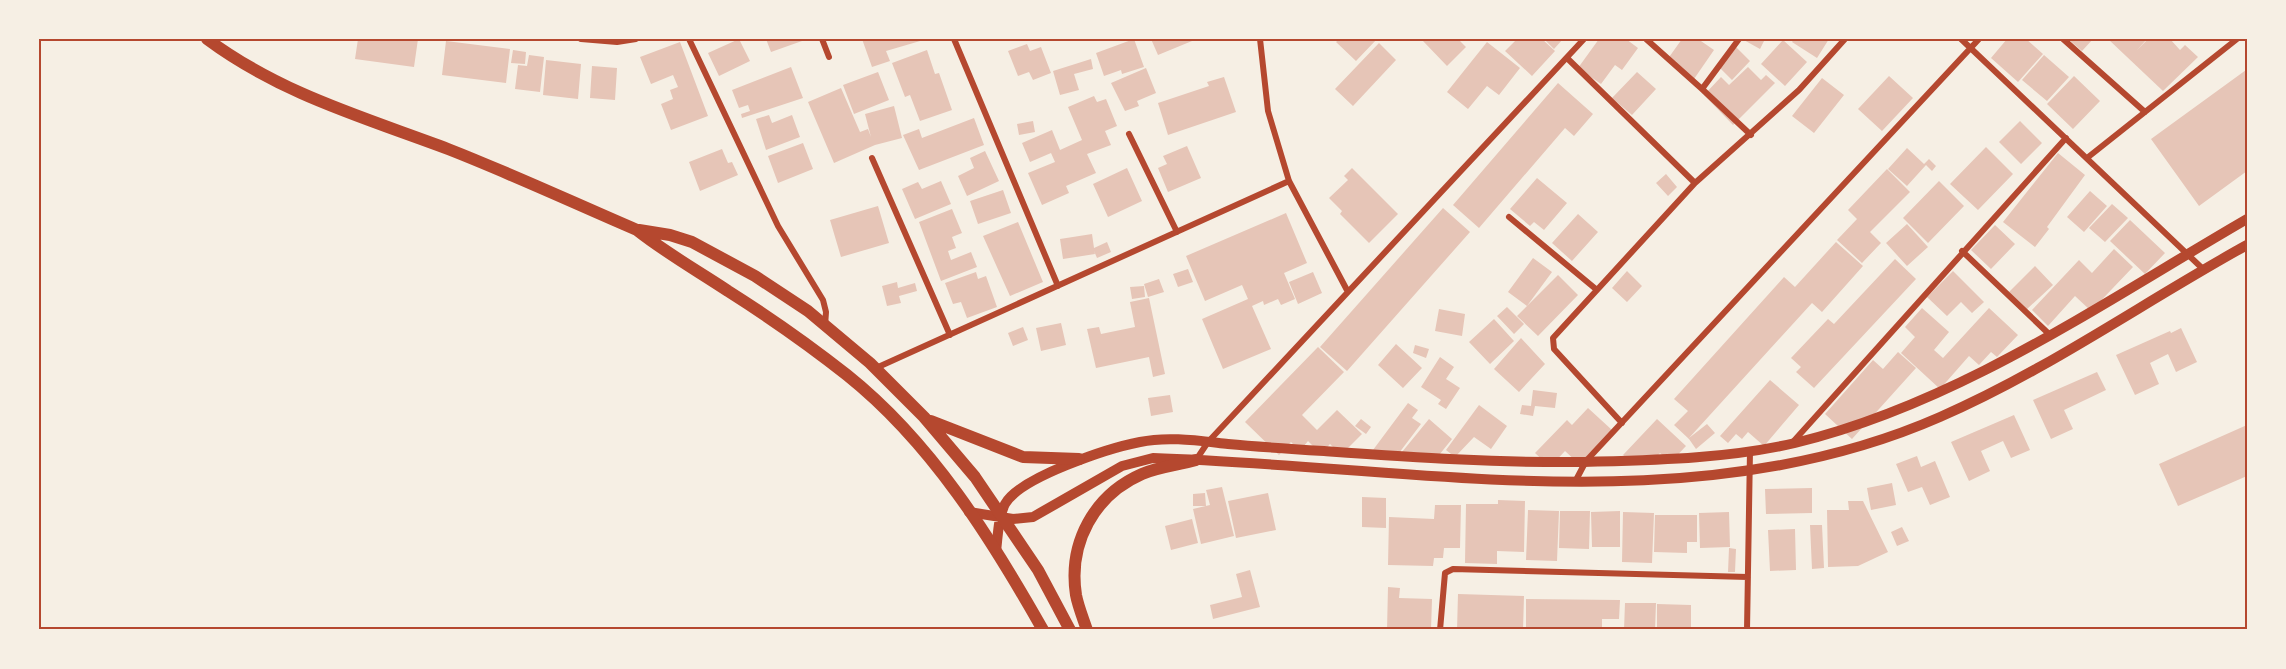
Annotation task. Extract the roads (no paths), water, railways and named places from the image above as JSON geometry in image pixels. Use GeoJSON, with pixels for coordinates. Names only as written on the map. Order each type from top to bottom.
{"type":"FeatureCollection","features":[{"type":"Feature","properties":{"kind":"main road"},"geometry":{"type":"LineString","coordinates":[[207,39],[240,64],[309,98],[449,150],[638,230],[670,235],[721,257],[755,276],[825,326],[876,368],[924,417],[975,477],[1038,570],[1070,630]]}},
{"type":"Feature","properties":{"kind":"main road"},"geometry":{"type":"LineString","coordinates":[[638,230],[663,250],[805,343],[849,376],[891,417],[933,463],[969,512],[996,551],[1043,630]]}},
{"type":"Feature","properties":{"kind":"main road"},"geometry":{"type":"LineString","coordinates":[[924,417],[980,442],[1023,457],[1078,459]]}},
{"type":"Feature","properties":{"kind":"main road"},"geometry":{"type":"LineString","coordinates":[[1087,630],[1077,597],[1075,564],[1084,528],[1093,513],[1107,497],[1143,474],[1196,460]]}},
{"type":"Feature","properties":{"kind":"street"},"geometry":{"type":"LineString","coordinates":[[581,39],[617,42],[636,39]]}},
{"type":"Feature","properties":{"kind":"street"},"geometry":{"type":"LineString","coordinates":[[689,39],[778,226],[823,300],[826,312],[825,326]]}},
{"type":"Feature","properties":{"kind":"street"},"geometry":{"type":"LineString","coordinates":[[822,39],[829,57]]}},
{"type":"Feature","properties":{"kind":"street"},"geometry":{"type":"LineString","coordinates":[[954,39],[1058,286]]}},
{"type":"Feature","properties":{"kind":"street"},"geometry":{"type":"LineString","coordinates":[[1260,39],[1268,111],[1289,181],[1348,292]]}},
{"type":"Feature","properties":{"kind":"street"},"geometry":{"type":"LineString","coordinates":[[1196,460],[1208,442],[1584,39]]}},
{"type":"Feature","properties":{"kind":"street"},"geometry":{"type":"LineString","coordinates":[[1646,39],[1751,135]]}},
{"type":"Feature","properties":{"kind":"street"},"geometry":{"type":"LineString","coordinates":[[1702,89],[1739,39]]}},
{"type":"Feature","properties":{"kind":"street"},"geometry":{"type":"LineString","coordinates":[[1622,423],[1554,349],[1553,338],[1695,183],[1799,90],[1845,39]]}},
{"type":"Feature","properties":{"kind":"street"},"geometry":{"type":"LineString","coordinates":[[1961,39],[2203,269]]}},
{"type":"Feature","properties":{"kind":"street"},"geometry":{"type":"LineString","coordinates":[[1576,480],[1586,461],[1979,39]]}},
{"type":"Feature","properties":{"kind":"street"},"geometry":{"type":"LineString","coordinates":[[2063,39],[2145,112]]}},
{"type":"Feature","properties":{"kind":"street"},"geometry":{"type":"LineString","coordinates":[[2087,158],[2236,39]]}},
{"type":"Feature","properties":{"kind":"street"},"geometry":{"type":"LineString","coordinates":[[1568,58],[1695,183]]}},
{"type":"Feature","properties":{"kind":"street"},"geometry":{"type":"LineString","coordinates":[[1129,134],[1177,232]]}},
{"type":"Feature","properties":{"kind":"street"},"geometry":{"type":"LineString","coordinates":[[1792,443],[1962,251],[2066,138]]}},
{"type":"Feature","properties":{"kind":"street"},"geometry":{"type":"LineString","coordinates":[[872,158],[950,335]]}},
{"type":"Feature","properties":{"kind":"street"},"geometry":{"type":"LineString","coordinates":[[876,368],[1289,181]]}},
{"type":"Feature","properties":{"kind":"street"},"geometry":{"type":"LineString","coordinates":[[1509,217],[1597,290]]}},
{"type":"Feature","properties":{"kind":"street"},"geometry":{"type":"LineString","coordinates":[[996,551],[1001,518],[1007,501],[1019,490],[1078,459],[1144,441],[1208,442],[1494,463],[1632,462],[1750,451],[1792,443],[1888,414],[1952,386],[2049,334],[2247,219]]}},
{"type":"Feature","properties":{"kind":"street"},"geometry":{"type":"LineString","coordinates":[[969,512],[1021,520],[1033,517],[1136,461],[1153,458],[1448,478],[1661,479],[1750,469],[1846,449],[1941,417],[2118,322],[2203,269],[2247,245]]}},
{"type":"Feature","properties":{"kind":"street"},"geometry":{"type":"LineString","coordinates":[[1962,251],[2049,334]]}},
{"type":"Feature","properties":{"kind":"street"},"geometry":{"type":"LineString","coordinates":[[1747,630],[1750,451]]}},
{"type":"Feature","properties":{"kind":"street"},"geometry":{"type":"LineString","coordinates":[[1440,630],[1445,573],[1453,569],[1748,577]]}}]}
